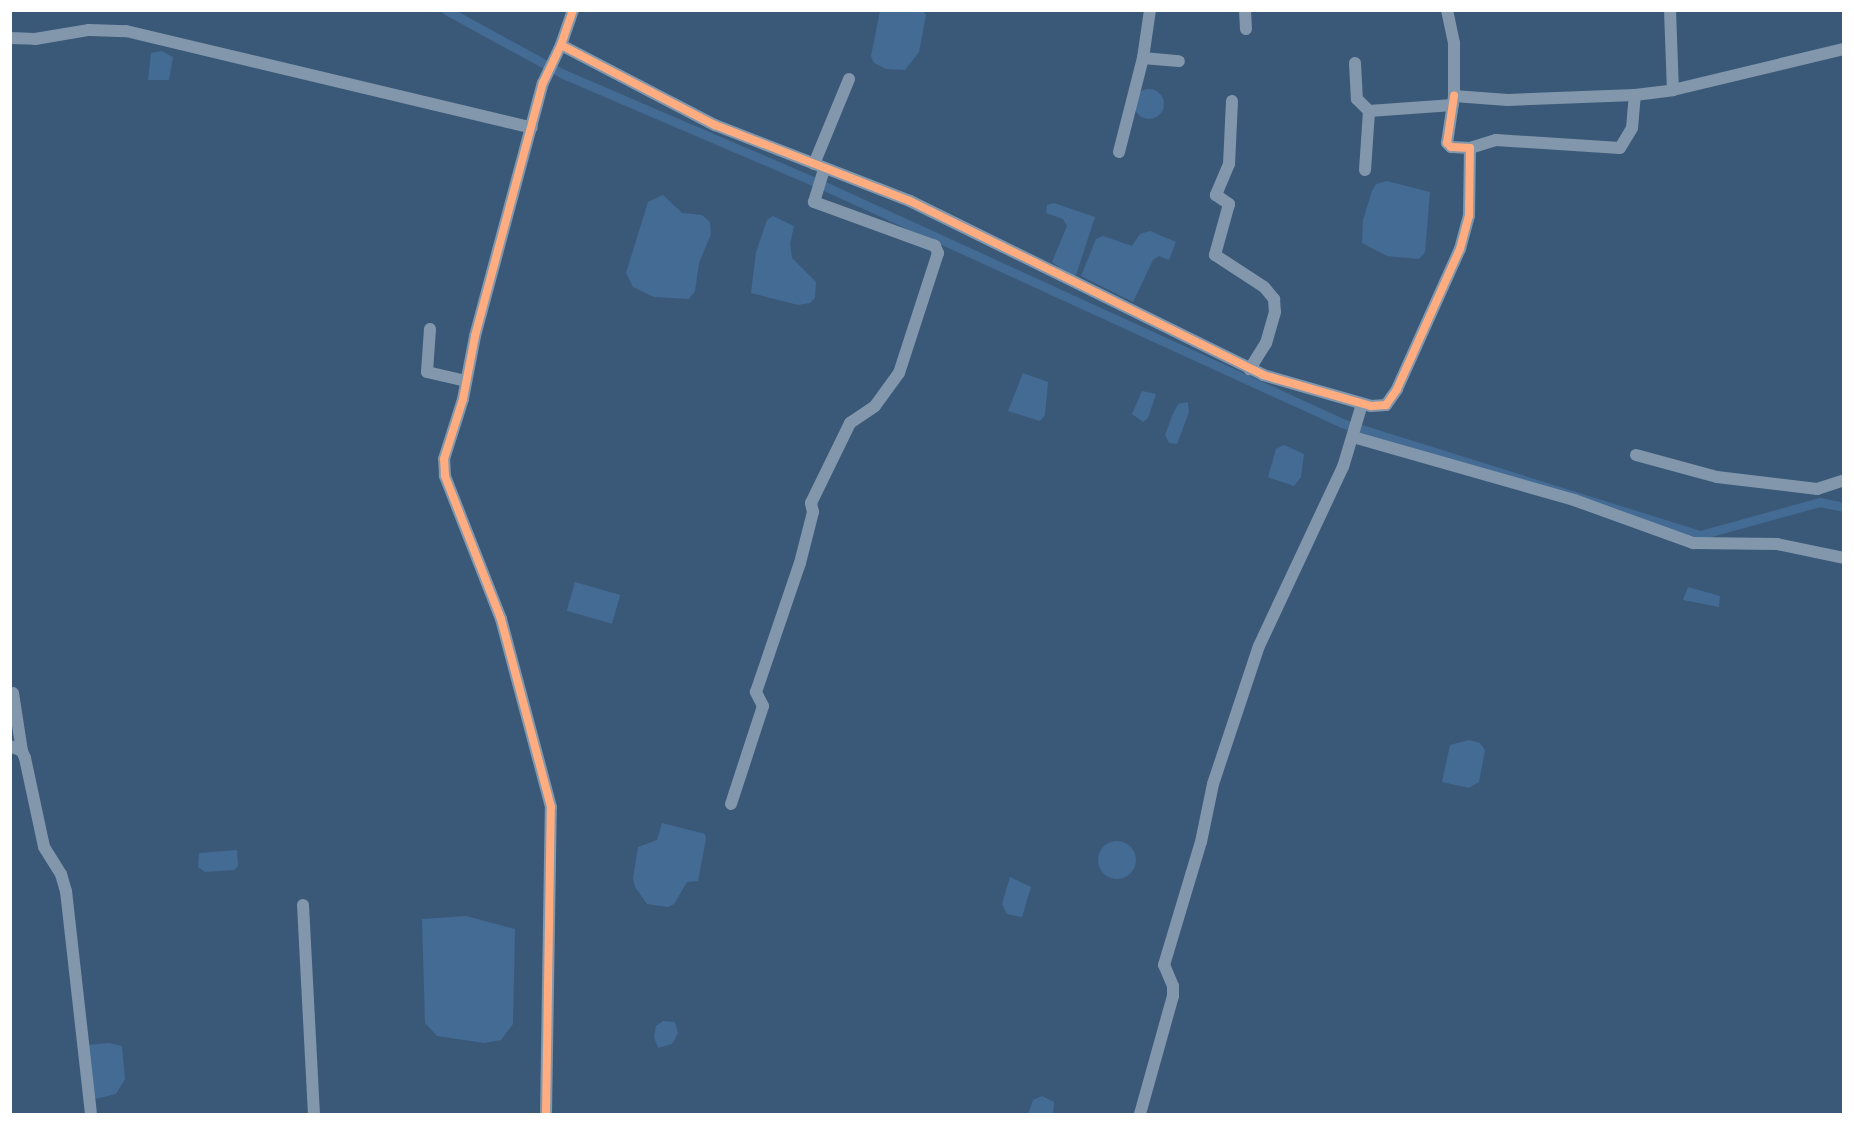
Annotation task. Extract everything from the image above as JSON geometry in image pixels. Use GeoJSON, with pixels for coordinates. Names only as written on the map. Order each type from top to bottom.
{"type":"FeatureCollection","features":[{"type":"Feature","properties":{"kind":"street"},"geometry":{"type":"LineString","coordinates":[[546,1114],[551,807],[501,619],[445,476],[444,459],[543,83],[560,47],[573,10]]}},
{"type":"Feature","properties":{"kind":"street"},"geometry":{"type":"LineString","coordinates":[[1119,152],[1143,58],[1150,10]]}},
{"type":"Feature","properties":{"kind":"street"},"geometry":{"type":"LineString","coordinates":[[1245,10],[1246,29]]}},
{"type":"Feature","properties":{"kind":"street"},"geometry":{"type":"LineString","coordinates":[[1447,10],[1454,43],[1454,100],[1447,142],[1451,147],[1470,148],[1496,140],[1620,148],[1632,129],[1635,95]]}},
{"type":"Feature","properties":{"kind":"street"},"geometry":{"type":"LineString","coordinates":[[1670,10],[1673,90]]}},
{"type":"Feature","properties":{"kind":"street"},"geometry":{"type":"LineString","coordinates":[[10,38],[35,39],[89,30],[126,31],[532,128]]}},
{"type":"Feature","properties":{"kind":"street"},"geometry":{"type":"LineString","coordinates":[[560,47],[819,175],[910,201],[1250,369],[1360,410],[1386,405],[1397,388],[1460,249],[1469,216],[1470,148]]}},
{"type":"Feature","properties":{"kind":"street"},"geometry":{"type":"LineString","coordinates":[[1369,111],[1454,100],[1635,95],[1673,90],[1844,49]]}},
{"type":"Feature","properties":{"kind":"street"},"geometry":{"type":"LineString","coordinates":[[1143,58],[1179,61]]}},
{"type":"Feature","properties":{"kind":"street"},"geometry":{"type":"LineString","coordinates":[[1354,63],[1357,99],[1369,111],[1365,170]]}},
{"type":"Feature","properties":{"kind":"street"},"geometry":{"type":"LineString","coordinates":[[731,804],[763,706],[756,692],[800,563],[813,512],[811,503],[850,423],[875,406],[899,373],[938,253],[935,246],[814,202],[819,175],[849,79]]}},
{"type":"Feature","properties":{"kind":"street"},"geometry":{"type":"LineString","coordinates":[[1232,101],[1229,164],[1216,195],[1229,204],[1215,255],[1264,286],[1274,299],[1275,312],[1266,343],[1250,369]]}},
{"type":"Feature","properties":{"kind":"street"},"geometry":{"type":"LineString","coordinates":[[430,328],[427,372],[466,381]]}},
{"type":"Feature","properties":{"kind":"street"},"geometry":{"type":"LineString","coordinates":[[1140,1114],[1173,996],[1173,986],[1164,965],[1201,842],[1213,784],[1259,645],[1354,434],[1360,410]]}},
{"type":"Feature","properties":{"kind":"street"},"geometry":{"type":"LineString","coordinates":[[1354,434],[1574,500],[1693,543],[1777,544],[1844,558]]}},
{"type":"Feature","properties":{"kind":"street"},"geometry":{"type":"LineString","coordinates":[[1636,455],[1717,477],[1817,489],[1844,480]]}},
{"type":"Feature","properties":{"kind":"street"},"geometry":{"type":"LineString","coordinates":[[13,693],[16,748],[44,847],[61,874],[66,891],[91,1114]]}},
{"type":"Feature","properties":{"kind":"street"},"geometry":{"type":"LineString","coordinates":[[303,905],[314,1114]]}},
{"type":"Feature","properties":{"kind":"water"},"geometry":{"type":"Polygon","coordinates":[[[880,11],[923,11],[926,15],[919,52],[905,70],[886,69],[874,63],[871,56],[880,11]]]}},
{"type":"Feature","properties":{"kind":"water"},"geometry":{"type":"Polygon","coordinates":[[[162,51],[173,57],[169,80],[148,80],[151,53],[162,51]]]}},
{"type":"Feature","properties":{"kind":"water"},"geometry":{"type":"Polygon","coordinates":[[[1149,89],[1159,94],[1164,104],[1159,114],[1149,119],[1139,114],[1134,104],[1139,94],[1149,89]]]}},
{"type":"Feature","properties":{"kind":"water"},"geometry":{"type":"Polygon","coordinates":[[[1387,181],[1430,192],[1425,252],[1419,259],[1387,256],[1362,243],[1363,220],[1372,191],[1376,184],[1387,181]]]}},
{"type":"Feature","properties":{"kind":"water"},"geometry":{"type":"Polygon","coordinates":[[[663,195],[682,213],[702,215],[710,222],[711,234],[699,263],[695,291],[689,299],[654,297],[633,287],[626,273],[648,202],[663,195]]]}},
{"type":"Feature","properties":{"kind":"water"},"geometry":{"type":"Polygon","coordinates":[[[1054,203],[1095,217],[1076,275],[1071,276],[1052,262],[1067,226],[1063,219],[1046,213],[1047,205],[1054,203]]]}},
{"type":"Feature","properties":{"kind":"water"},"geometry":{"type":"Polygon","coordinates":[[[773,216],[794,226],[790,244],[792,258],[816,282],[815,298],[810,303],[798,305],[751,293],[756,252],[767,220],[773,216]]]}},
{"type":"Feature","properties":{"kind":"water"},"geometry":{"type":"Polygon","coordinates":[[[1150,231],[1176,242],[1169,260],[1159,256],[1153,260],[1133,302],[1081,276],[1096,239],[1103,236],[1132,246],[1140,234],[1150,231]]]}},
{"type":"Feature","properties":{"kind":"water"},"geometry":{"type":"Polygon","coordinates":[[[1023,373],[1048,382],[1045,415],[1040,421],[1008,411],[1023,373]]]}},
{"type":"Feature","properties":{"kind":"water"},"geometry":{"type":"Polygon","coordinates":[[[1142,391],[1156,394],[1148,418],[1143,422],[1132,414],[1142,391]]]}},
{"type":"Feature","properties":{"kind":"water"},"geometry":{"type":"Polygon","coordinates":[[[1188,402],[1189,412],[1177,444],[1169,443],[1165,435],[1172,416],[1178,404],[1188,402]]]}},
{"type":"Feature","properties":{"kind":"water"},"geometry":{"type":"Polygon","coordinates":[[[1284,445],[1304,454],[1301,477],[1294,486],[1268,477],[1276,449],[1284,445]]]}},
{"type":"Feature","properties":{"kind":"water"},"geometry":{"type":"Polygon","coordinates":[[[575,582],[620,595],[612,624],[567,611],[575,582]]]}},
{"type":"Feature","properties":{"kind":"water"},"geometry":{"type":"Polygon","coordinates":[[[1688,587],[1720,596],[1719,607],[1683,600],[1688,587]]]}},
{"type":"Feature","properties":{"kind":"water"},"geometry":{"type":"Polygon","coordinates":[[[1469,740],[1480,743],[1485,750],[1479,782],[1469,788],[1442,782],[1450,745],[1469,740]]]}},
{"type":"Feature","properties":{"kind":"water"},"geometry":{"type":"Polygon","coordinates":[[[662,823],[705,834],[706,839],[698,881],[687,882],[674,904],[668,907],[647,904],[635,887],[633,878],[638,847],[657,840],[662,823]]]}},
{"type":"Feature","properties":{"kind":"water"},"geometry":{"type":"Polygon","coordinates":[[[1117,841],[1130,847],[1136,860],[1130,873],[1117,879],[1104,873],[1098,860],[1104,847],[1117,841]]]}},
{"type":"Feature","properties":{"kind":"water"},"geometry":{"type":"Polygon","coordinates":[[[237,850],[238,866],[234,870],[205,872],[198,867],[199,853],[237,850]]]}},
{"type":"Feature","properties":{"kind":"water"},"geometry":{"type":"Polygon","coordinates":[[[1010,877],[1031,887],[1022,917],[1007,914],[1002,904],[1010,877]]]}},
{"type":"Feature","properties":{"kind":"water"},"geometry":{"type":"Polygon","coordinates":[[[466,916],[515,929],[513,1024],[501,1040],[484,1043],[437,1036],[425,1023],[422,919],[466,916]]]}},
{"type":"Feature","properties":{"kind":"water"},"geometry":{"type":"Polygon","coordinates":[[[663,1021],[675,1022],[678,1033],[672,1044],[658,1048],[654,1037],[656,1026],[663,1021]]]}},
{"type":"Feature","properties":{"kind":"water"},"geometry":{"type":"Polygon","coordinates":[[[109,1043],[122,1046],[125,1079],[116,1094],[91,1100],[88,1045],[109,1043]]]}},
{"type":"Feature","properties":{"kind":"water"},"geometry":{"type":"Polygon","coordinates":[[[1042,1096],[1054,1102],[1053,1114],[1028,1114],[1033,1100],[1042,1096]]]}},
{"type":"Feature","properties":{"kind":"waterway"},"geometry":{"type":"LineString","coordinates":[[446,10],[561,73],[831,189],[1342,423],[1700,535],[1820,502],[1844,507]]}},
{"type":"Feature","properties":{"kind":"cycle path"},"geometry":{"type":"LineString","coordinates":[[573,10],[561,45],[715,125],[910,201],[1263,375],[1371,406],[1386,405],[1397,389],[1460,249],[1469,216],[1470,148],[1451,147],[1447,143],[1454,96]]}},
{"type":"Feature","properties":{"kind":"cycle path"},"geometry":{"type":"LineString","coordinates":[[546,1114],[551,807],[501,619],[445,476],[444,459],[463,399],[475,336],[543,83],[561,45]]}}]}
